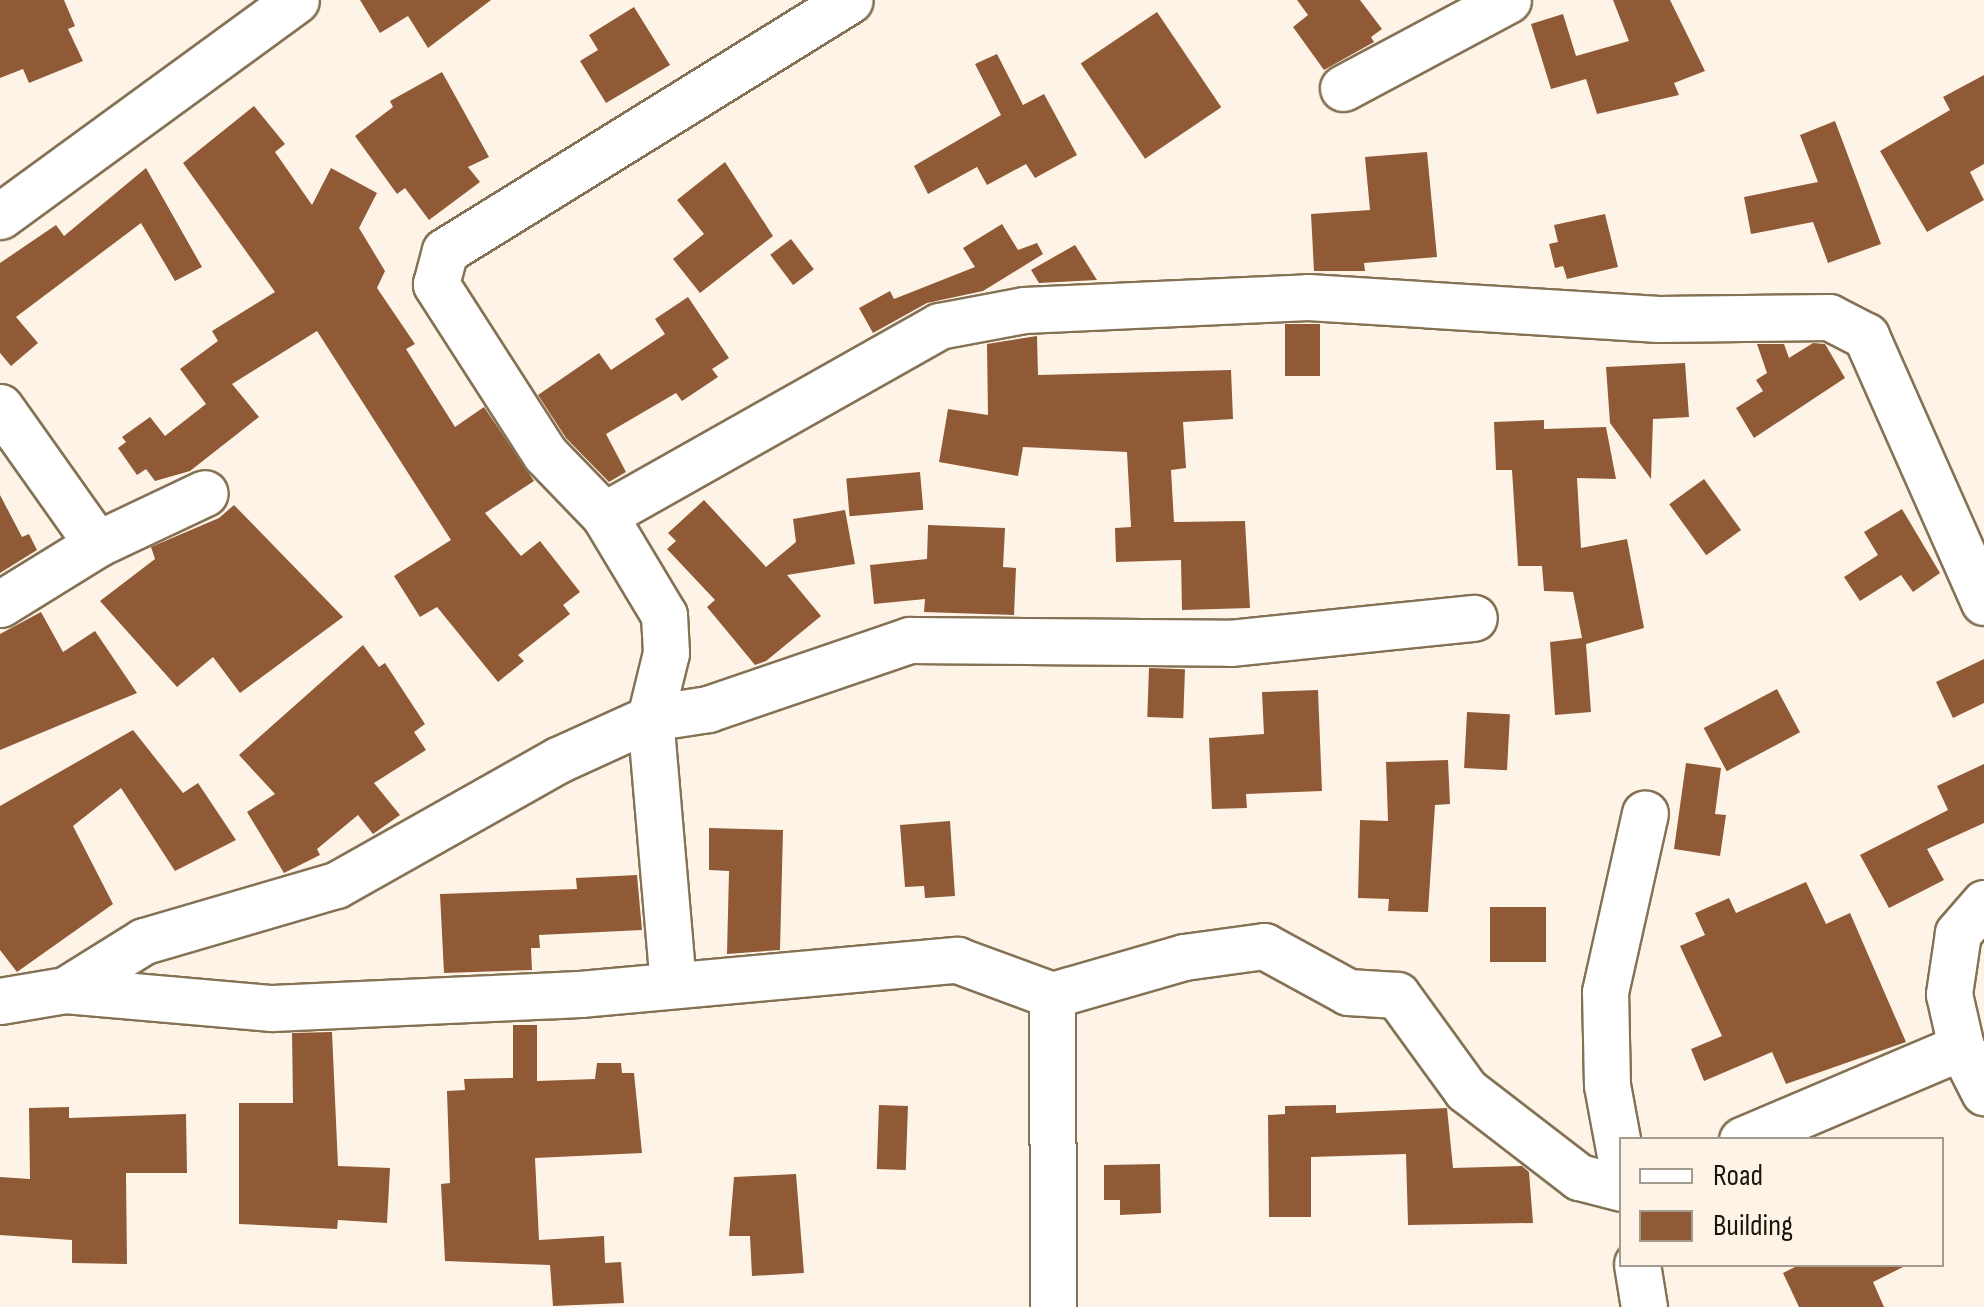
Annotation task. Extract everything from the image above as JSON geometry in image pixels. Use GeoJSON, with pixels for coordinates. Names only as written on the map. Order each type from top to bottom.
{"type":"FeatureCollection","features":[{"type":"Feature","properties":{"kind":"street"},"geometry":{"type":"LineString","coordinates":[[0,216],[296,0]]}},
{"type":"Feature","properties":{"kind":"street"},"geometry":{"type":"LineString","coordinates":[[673,985],[650,718],[666,653],[664,615],[604,515],[545,454],[436,284],[445,251],[807,11],[850,0]]}},
{"type":"Feature","properties":{"kind":"street"},"geometry":{"type":"LineString","coordinates":[[1343,88],[1508,0]]}},
{"type":"Feature","properties":{"kind":"street"},"geometry":{"type":"LineString","coordinates":[[604,515],[939,326],[1024,310],[1308,297],[1658,319],[1829,318],[1866,336],[1984,602]]}},
{"type":"Feature","properties":{"kind":"street"},"geometry":{"type":"LineString","coordinates":[[0,406],[97,544]]}},
{"type":"Feature","properties":{"kind":"street"},"geometry":{"type":"LineString","coordinates":[[0,604],[97,544],[206,493]]}},
{"type":"Feature","properties":{"kind":"street"},"geometry":{"type":"LineString","coordinates":[[65,990],[144,941],[336,885],[558,760],[650,718],[708,709],[910,640],[1230,643],[1474,618]]}},
{"type":"Feature","properties":{"kind":"street"},"geometry":{"type":"LineString","coordinates":[[1619,1150],[1607,1086],[1604,992],[1644,813]]}},
{"type":"Feature","properties":{"kind":"street"},"geometry":{"type":"LineString","coordinates":[[1984,903],[1958,934],[1950,994],[1961,1047],[1984,1092]]}},
{"type":"Feature","properties":{"kind":"street"},"geometry":{"type":"LineString","coordinates":[[0,1001],[65,990],[272,1008],[673,985],[957,960],[1052,996],[1184,958],[1264,946],[1348,992],[1397,995],[1466,1090],[1579,1177],[1619,1187]]}},
{"type":"Feature","properties":{"kind":"street"},"geometry":{"type":"LineString","coordinates":[[1052,996],[1053,1307]]}},
{"type":"Feature","properties":{"kind":"street"},"geometry":{"type":"LineString","coordinates":[[1749,1137],[1961,1047]]}},
{"type":"Feature","properties":{"kind":"street"},"geometry":{"type":"LineString","coordinates":[[1638,1267],[1644,1307]]}},
{"type":"Feature","properties":{"kind":"building"},"geometry":{"type":"Polygon","coordinates":[[[0,0],[64,0],[75,26],[68,29],[83,61],[29,83],[23,69],[0,78],[0,0]]]}},
{"type":"Feature","properties":{"kind":"building"},"geometry":{"type":"Polygon","coordinates":[[[360,0],[491,0],[428,48],[408,16],[380,33],[360,0]]]}},
{"type":"Feature","properties":{"kind":"building"},"geometry":{"type":"Polygon","coordinates":[[[1297,0],[1360,0],[1382,29],[1371,37],[1374,42],[1324,70],[1293,27],[1308,15],[1297,0]]]}},
{"type":"Feature","properties":{"kind":"building"},"geometry":{"type":"Polygon","coordinates":[[[1613,0],[1670,0],[1705,71],[1674,83],[1679,95],[1597,114],[1586,79],[1551,89],[1531,24],[1563,14],[1576,56],[1629,41],[1613,0]]]}},
{"type":"Feature","properties":{"kind":"building"},"geometry":{"type":"Polygon","coordinates":[[[634,7],[670,65],[606,103],[580,61],[598,50],[589,35],[634,7]]]}},
{"type":"Feature","properties":{"kind":"building"},"geometry":{"type":"Polygon","coordinates":[[[1157,12],[1221,107],[1145,159],[1081,63],[1157,12]]]}},
{"type":"Feature","properties":{"kind":"building"},"geometry":{"type":"Polygon","coordinates":[[[997,54],[1023,105],[1044,94],[1077,155],[1035,178],[1026,164],[987,185],[977,167],[928,194],[914,166],[1001,115],[975,64],[997,54]]]}},
{"type":"Feature","properties":{"kind":"building"},"geometry":{"type":"Polygon","coordinates":[[[442,72],[489,157],[468,167],[480,182],[429,220],[405,188],[397,194],[355,136],[393,107],[390,101],[442,72]]]}},
{"type":"Feature","properties":{"kind":"building"},"geometry":{"type":"Polygon","coordinates":[[[1984,75],[1984,164],[1970,172],[1984,200],[1927,232],[1880,151],[1950,110],[1943,97],[1984,75]]]}},
{"type":"Feature","properties":{"kind":"building"},"geometry":{"type":"Polygon","coordinates":[[[254,106],[285,144],[275,152],[312,205],[331,168],[377,193],[359,228],[385,271],[377,288],[415,344],[406,349],[455,427],[484,407],[534,481],[485,513],[521,556],[540,541],[580,592],[563,605],[570,614],[518,655],[524,661],[498,682],[437,607],[420,617],[394,576],[451,540],[317,331],[232,384],[259,417],[190,471],[155,481],[146,469],[137,475],[118,448],[126,442],[122,437],[150,417],[165,436],[206,404],[180,369],[218,341],[212,331],[275,292],[183,163],[254,106]]]}},
{"type":"Feature","properties":{"kind":"building"},"geometry":{"type":"Polygon","coordinates":[[[1835,121],[1881,244],[1828,263],[1813,222],[1751,234],[1744,197],[1818,182],[1800,135],[1835,121]]]}},
{"type":"Feature","properties":{"kind":"building"},"geometry":{"type":"Polygon","coordinates":[[[1427,152],[1437,257],[1364,263],[1365,271],[1314,271],[1311,214],[1370,210],[1365,157],[1427,152]]]}},
{"type":"Feature","properties":{"kind":"building"},"geometry":{"type":"Polygon","coordinates":[[[725,162],[773,236],[700,293],[673,259],[704,234],[677,200],[725,162]]]}},
{"type":"Feature","properties":{"kind":"building"},"geometry":{"type":"Polygon","coordinates":[[[146,168],[202,267],[175,281],[141,223],[16,317],[38,343],[11,366],[0,353],[0,263],[56,225],[64,236],[146,168]]]}},
{"type":"Feature","properties":{"kind":"building"},"geometry":{"type":"Polygon","coordinates":[[[1605,214],[1618,267],[1567,279],[1563,266],[1555,268],[1549,244],[1558,242],[1554,225],[1605,214]]]}},
{"type":"Feature","properties":{"kind":"building"},"geometry":{"type":"Polygon","coordinates":[[[1002,224],[1018,250],[1037,243],[1043,254],[983,291],[927,303],[873,333],[859,308],[890,291],[894,299],[975,267],[963,248],[1002,224]]]}},
{"type":"Feature","properties":{"kind":"building"},"geometry":{"type":"Polygon","coordinates":[[[791,239],[814,269],[793,285],[770,255],[791,239]]]}},
{"type":"Feature","properties":{"kind":"building"},"geometry":{"type":"Polygon","coordinates":[[[1075,245],[1097,280],[1039,283],[1031,270],[1075,245]]]}},
{"type":"Feature","properties":{"kind":"building"},"geometry":{"type":"Polygon","coordinates":[[[688,297],[729,358],[712,369],[718,377],[682,401],[676,393],[606,434],[626,472],[609,482],[566,438],[538,395],[599,353],[611,370],[665,334],[655,319],[688,297]]]}},
{"type":"Feature","properties":{"kind":"building"},"geometry":{"type":"Polygon","coordinates":[[[1285,324],[1320,324],[1320,376],[1285,376],[1285,324]]]}},
{"type":"Feature","properties":{"kind":"building"},"geometry":{"type":"Polygon","coordinates":[[[1037,336],[1038,375],[1231,370],[1233,419],[1183,422],[1186,468],[1171,470],[1174,522],[1245,521],[1250,608],[1182,610],[1181,560],[1116,562],[1115,528],[1131,527],[1127,452],[1023,447],[1018,476],[939,462],[948,409],[988,415],[987,344],[1037,336]]]}},
{"type":"Feature","properties":{"kind":"building"},"geometry":{"type":"Polygon","coordinates":[[[1813,343],[1825,344],[1845,378],[1754,438],[1736,408],[1763,391],[1756,380],[1767,373],[1757,344],[1784,344],[1789,358],[1813,343]]]}},
{"type":"Feature","properties":{"kind":"building"},"geometry":{"type":"Polygon","coordinates":[[[1685,363],[1689,417],[1653,419],[1651,479],[1610,423],[1606,367],[1685,363]]]}},
{"type":"Feature","properties":{"kind":"building"},"geometry":{"type":"Polygon","coordinates":[[[1544,420],[1544,429],[1606,427],[1616,479],[1577,478],[1581,548],[1627,539],[1644,628],[1586,644],[1591,712],[1555,715],[1550,642],[1582,638],[1573,592],[1544,591],[1542,566],[1518,566],[1512,470],[1496,470],[1494,422],[1544,420]]]}},
{"type":"Feature","properties":{"kind":"building"},"geometry":{"type":"Polygon","coordinates":[[[920,472],[923,510],[850,516],[846,478],[920,472]]]}},
{"type":"Feature","properties":{"kind":"building"},"geometry":{"type":"Polygon","coordinates":[[[1704,479],[1741,530],[1706,555],[1669,504],[1704,479]]]}},
{"type":"Feature","properties":{"kind":"building"},"geometry":{"type":"Polygon","coordinates":[[[0,495],[22,537],[29,534],[37,550],[0,573],[0,495]]]}},
{"type":"Feature","properties":{"kind":"building"},"geometry":{"type":"Polygon","coordinates":[[[704,500],[766,567],[796,542],[793,519],[845,510],[855,564],[787,575],[821,616],[766,661],[755,665],[707,607],[715,600],[667,549],[676,541],[668,533],[704,500]]]}},
{"type":"Feature","properties":{"kind":"building"},"geometry":{"type":"Polygon","coordinates":[[[234,505],[343,617],[240,693],[213,657],[177,687],[100,601],[155,559],[151,547],[219,518],[234,505]]]}},
{"type":"Feature","properties":{"kind":"building"},"geometry":{"type":"Polygon","coordinates":[[[1902,509],[1940,573],[1913,592],[1901,575],[1860,601],[1844,577],[1878,555],[1864,532],[1902,509]]]}},
{"type":"Feature","properties":{"kind":"building"},"geometry":{"type":"Polygon","coordinates":[[[928,525],[1005,528],[1003,567],[1016,568],[1014,615],[924,612],[925,599],[874,604],[870,565],[927,559],[928,525]]]}},
{"type":"Feature","properties":{"kind":"building"},"geometry":{"type":"Polygon","coordinates":[[[41,612],[63,652],[95,631],[137,693],[0,750],[0,634],[41,612]]]}},
{"type":"Feature","properties":{"kind":"building"},"geometry":{"type":"Polygon","coordinates":[[[363,645],[379,667],[385,663],[425,724],[414,732],[426,750],[374,783],[400,815],[373,834],[358,815],[317,849],[320,855],[284,873],[247,812],[275,794],[239,755],[363,645]]]}},
{"type":"Feature","properties":{"kind":"building"},"geometry":{"type":"Polygon","coordinates":[[[1984,659],[1984,703],[1953,718],[1936,682],[1984,659]]]}},
{"type":"Feature","properties":{"kind":"building"},"geometry":{"type":"Polygon","coordinates":[[[1149,668],[1185,669],[1183,718],[1147,717],[1149,668]]]}},
{"type":"Feature","properties":{"kind":"building"},"geometry":{"type":"Polygon","coordinates":[[[1777,689],[1800,732],[1727,771],[1704,728],[1777,689]]]}},
{"type":"Feature","properties":{"kind":"building"},"geometry":{"type":"Polygon","coordinates":[[[1318,690],[1322,791],[1246,794],[1247,808],[1212,809],[1209,738],[1264,734],[1262,692],[1318,690]]]}},
{"type":"Feature","properties":{"kind":"building"},"geometry":{"type":"Polygon","coordinates":[[[1467,712],[1510,714],[1507,770],[1464,768],[1467,712]]]}},
{"type":"Feature","properties":{"kind":"building"},"geometry":{"type":"Polygon","coordinates":[[[133,730],[183,793],[198,783],[236,840],[175,871],[121,788],[73,826],[113,904],[17,972],[0,950],[0,806],[133,730]]]}},
{"type":"Feature","properties":{"kind":"building"},"geometry":{"type":"Polygon","coordinates":[[[1448,760],[1450,804],[1435,805],[1428,912],[1388,911],[1389,899],[1358,898],[1360,820],[1388,821],[1386,762],[1448,760]]]}},
{"type":"Feature","properties":{"kind":"building"},"geometry":{"type":"Polygon","coordinates":[[[1686,763],[1721,768],[1715,814],[1726,815],[1720,856],[1674,849],[1686,763]]]}},
{"type":"Feature","properties":{"kind":"building"},"geometry":{"type":"Polygon","coordinates":[[[1984,764],[1984,823],[1927,849],[1944,880],[1889,908],[1860,855],[1948,810],[1937,786],[1984,764]]]}},
{"type":"Feature","properties":{"kind":"building"},"geometry":{"type":"Polygon","coordinates":[[[950,821],[955,896],[925,898],[924,886],[905,887],[900,825],[950,821]]]}},
{"type":"Feature","properties":{"kind":"building"},"geometry":{"type":"Polygon","coordinates":[[[709,828],[783,830],[780,950],[727,954],[729,871],[709,870],[709,828]]]}},
{"type":"Feature","properties":{"kind":"building"},"geometry":{"type":"Polygon","coordinates":[[[637,875],[642,930],[539,935],[540,948],[531,948],[532,970],[444,973],[440,894],[577,889],[576,878],[637,875]]]}},
{"type":"Feature","properties":{"kind":"building"},"geometry":{"type":"Polygon","coordinates":[[[1806,882],[1826,924],[1850,913],[1906,1042],[1786,1084],[1772,1052],[1704,1081],[1691,1049],[1722,1036],[1680,946],[1705,935],[1695,913],[1729,898],[1736,913],[1806,882]]]}},
{"type":"Feature","properties":{"kind":"building"},"geometry":{"type":"Polygon","coordinates":[[[1490,907],[1546,907],[1546,962],[1490,962],[1490,907]]]}},
{"type":"Feature","properties":{"kind":"building"},"geometry":{"type":"Polygon","coordinates":[[[513,1025],[537,1025],[537,1081],[595,1079],[597,1063],[621,1063],[622,1073],[634,1073],[642,1153],[535,1158],[539,1240],[604,1236],[605,1263],[621,1262],[624,1303],[553,1306],[550,1265],[445,1261],[441,1184],[450,1183],[447,1091],[465,1090],[464,1079],[513,1078],[513,1025]]]}},
{"type":"Feature","properties":{"kind":"building"},"geometry":{"type":"Polygon","coordinates":[[[332,1032],[338,1166],[390,1168],[387,1223],[338,1220],[337,1229],[239,1224],[239,1103],[293,1103],[292,1033],[332,1032]]]}},
{"type":"Feature","properties":{"kind":"building"},"geometry":{"type":"Polygon","coordinates":[[[879,1105],[908,1106],[906,1170],[877,1169],[879,1105]]]}},
{"type":"Feature","properties":{"kind":"building"},"geometry":{"type":"Polygon","coordinates":[[[1336,1105],[1336,1113],[1447,1108],[1453,1168],[1522,1166],[1529,1172],[1533,1223],[1408,1225],[1406,1154],[1311,1157],[1311,1217],[1269,1217],[1268,1115],[1285,1114],[1285,1106],[1336,1105]]]}},
{"type":"Feature","properties":{"kind":"building"},"geometry":{"type":"Polygon","coordinates":[[[69,1107],[69,1118],[186,1114],[187,1173],[126,1173],[127,1264],[72,1263],[72,1240],[0,1235],[0,1177],[30,1179],[29,1108],[69,1107]]]}},
{"type":"Feature","properties":{"kind":"building"},"geometry":{"type":"Polygon","coordinates":[[[1160,1164],[1161,1213],[1120,1215],[1120,1200],[1104,1200],[1104,1165],[1160,1164]]]}},
{"type":"Feature","properties":{"kind":"building"},"geometry":{"type":"Polygon","coordinates":[[[796,1174],[804,1273],[752,1276],[750,1236],[729,1236],[734,1177],[796,1174]]]}},
{"type":"Feature","properties":{"kind":"building"},"geometry":{"type":"Polygon","coordinates":[[[1795,1267],[1903,1267],[1873,1282],[1884,1307],[1799,1307],[1783,1273],[1795,1267]]]}}]}
